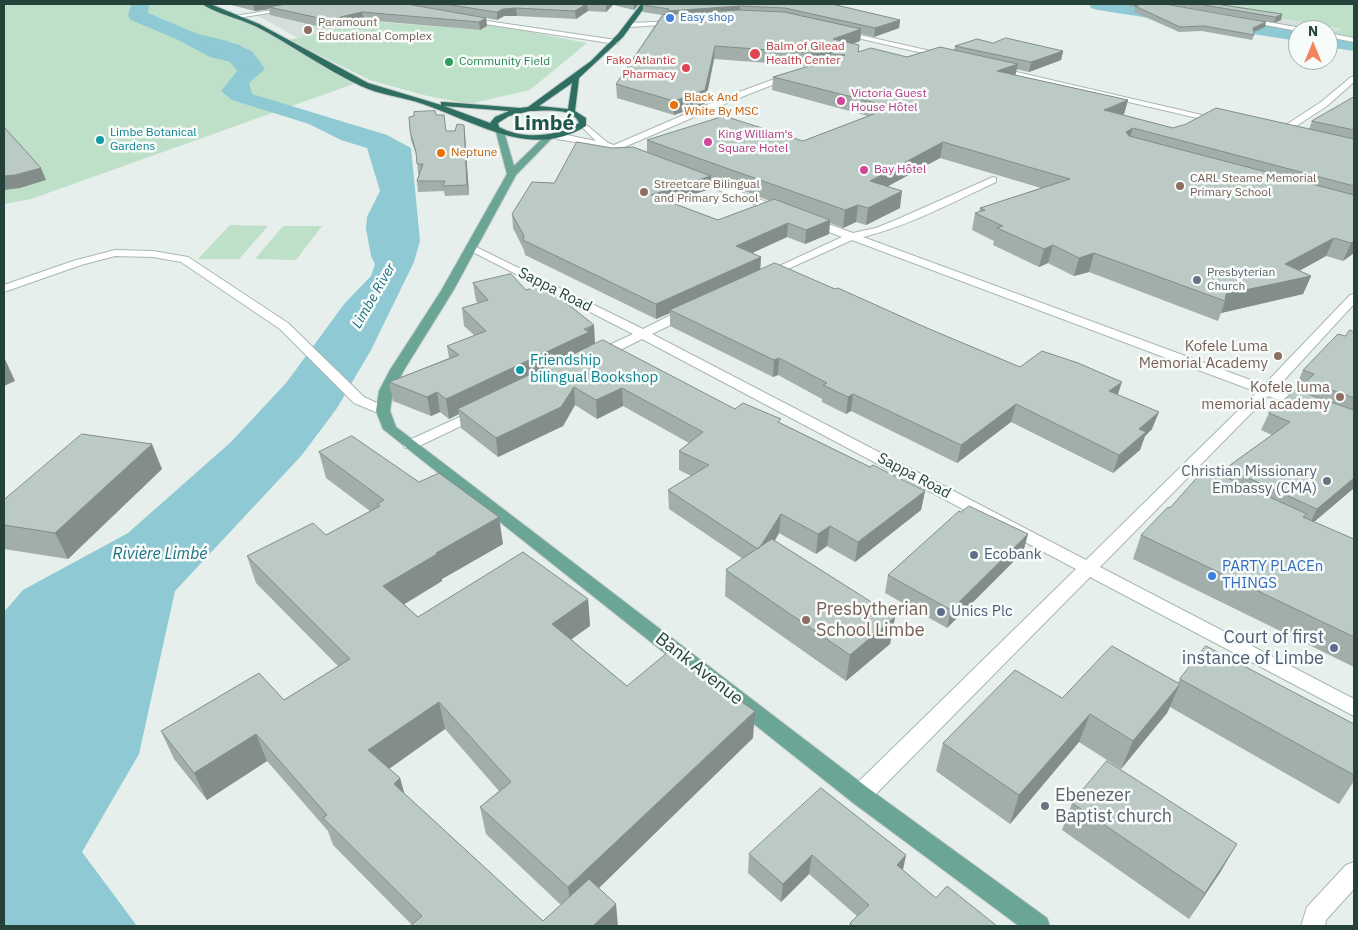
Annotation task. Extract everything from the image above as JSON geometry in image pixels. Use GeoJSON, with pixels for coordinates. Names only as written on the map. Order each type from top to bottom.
{"type":"FeatureCollection","features":[{"type":"Feature","properties":{"kind":"highway"},"geometry":{"type":"LineString","coordinates":[[205,4],[238,16],[365,85],[425,102],[497,130],[522,137],[553,136],[569,133],[583,124],[580,115],[552,108],[527,109],[425,102]]}},
{"type":"Feature","properties":{"kind":"highway"},"geometry":{"type":"LineString","coordinates":[[497,130],[494,122],[500,117],[527,109],[576,79],[616,42],[644,4]]}},
{"type":"Feature","properties":{"kind":"highway"},"geometry":{"type":"LineString","coordinates":[[571,112],[576,79]]}},
{"type":"Feature","properties":{"kind":"main road"},"geometry":{"type":"LineString","coordinates":[[497,130],[512,174]]}},
{"type":"Feature","properties":{"kind":"main road"},"geometry":{"type":"LineString","coordinates":[[383,411],[386,391],[397,370],[472,249],[512,174],[553,136]]}},
{"type":"Feature","properties":{"kind":"main road","name":"Bank Avenue"},"geometry":{"type":"LineString","coordinates":[[383,411],[390,429],[410,445],[860,795],[1038,926]]}},
{"type":"Feature","properties":{"kind":"street"},"geometry":{"type":"LineString","coordinates":[[238,16],[320,4]]}},
{"type":"Feature","properties":{"kind":"street"},"geometry":{"type":"LineString","coordinates":[[460,18],[616,42]]}},
{"type":"Feature","properties":{"kind":"street"},"geometry":{"type":"LineString","coordinates":[[1235,18],[1288,28]]}},
{"type":"Feature","properties":{"kind":"street"},"geometry":{"type":"LineString","coordinates":[[630,25],[685,22]]}},
{"type":"Feature","properties":{"kind":"street"},"geometry":{"type":"LineString","coordinates":[[835,31],[954,58]]}},
{"type":"Feature","properties":{"kind":"street"},"geometry":{"type":"LineString","coordinates":[[1338,37],[1354,40]]}},
{"type":"Feature","properties":{"kind":"street"},"geometry":{"type":"LineString","coordinates":[[992,68],[1230,123]]}},
{"type":"Feature","properties":{"kind":"street"},"geometry":{"type":"LineString","coordinates":[[610,146],[726,100],[796,75]]}},
{"type":"Feature","properties":{"kind":"street"},"geometry":{"type":"LineString","coordinates":[[1278,134],[1324,104],[1354,79]]}},
{"type":"Feature","properties":{"kind":"street"},"geometry":{"type":"LineString","coordinates":[[583,124],[610,146]]}},
{"type":"Feature","properties":{"kind":"street"},"geometry":{"type":"LineString","coordinates":[[1268,132],[1287,136]]}},
{"type":"Feature","properties":{"kind":"street"},"geometry":{"type":"LineString","coordinates":[[553,136],[610,146],[642,158]]}},
{"type":"Feature","properties":{"kind":"street"},"geometry":{"type":"LineString","coordinates":[[678,172],[1319,411]]}},
{"type":"Feature","properties":{"kind":"street"},"geometry":{"type":"LineString","coordinates":[[753,282],[850,237],[879,230],[902,221],[993,180]]}},
{"type":"Feature","properties":{"kind":"street","name":"Sappa Road"},"geometry":{"type":"LineString","coordinates":[[472,249],[641,333],[1354,708]]}},
{"type":"Feature","properties":{"kind":"street"},"geometry":{"type":"LineString","coordinates":[[4,289],[77,263],[115,253],[153,254],[184,259],[284,326],[359,400],[383,411]]}},
{"type":"Feature","properties":{"kind":"street"},"geometry":{"type":"LineString","coordinates":[[860,795],[1090,568],[1265,391],[1354,297]]}},
{"type":"Feature","properties":{"kind":"street"},"geometry":{"type":"LineString","coordinates":[[585,361],[699,306]]}},
{"type":"Feature","properties":{"kind":"street"},"geometry":{"type":"LineString","coordinates":[[410,445],[489,407]]}},
{"type":"Feature","properties":{"kind":"street"},"geometry":{"type":"LineString","coordinates":[[1180,476],[1198,484]]}},
{"type":"Feature","properties":{"kind":"street"},"geometry":{"type":"LineString","coordinates":[[1313,926],[1315,915],[1354,873]]}},
{"type":"Feature","properties":{"kind":"shaded area","name":"Paramount Educational Complex"},"geometry":{"type":"Polygon","coordinates":[[[338,4],[405,11],[300,39],[256,15],[338,4]]]}},
{"type":"Feature","properties":{"kind":"shaded area"},"geometry":{"type":"Polygon","coordinates":[[[1098,4],[1193,4],[1288,20],[1288,33],[1098,4]]]}},
{"type":"Feature","properties":{"kind":"green space","name":"Limbe Botanical Gardens"},"geometry":{"type":"Polygon","coordinates":[[[4,4],[212,4],[257,25],[362,81],[31,199],[4,204],[4,4]]]}},
{"type":"Feature","properties":{"kind":"green space"},"geometry":{"type":"Polygon","coordinates":[[[1193,4],[1354,4],[1354,45],[1338,43],[1338,31],[1342,29],[1338,28],[1338,20],[1288,20],[1193,4]]]}},
{"type":"Feature","properties":{"kind":"green space","name":"Community Field"},"geometry":{"type":"Polygon","coordinates":[[[368,21],[480,30],[490,24],[587,43],[530,90],[469,104],[423,95],[370,80],[289,40],[368,21]]]}},
{"type":"Feature","properties":{"kind":"green space"},"geometry":{"type":"Polygon","coordinates":[[[230,225],[268,226],[239,259],[198,259],[230,225]]]}},
{"type":"Feature","properties":{"kind":"green space"},"geometry":{"type":"Polygon","coordinates":[[[283,226],[322,226],[296,260],[255,259],[283,226]]]}},
{"type":"Feature","properties":{"kind":"water","name":"Rivière Limbé"},"geometry":{"type":"Polygon","coordinates":[[[198,34],[227,41],[252,51],[265,69],[249,83],[252,94],[387,135],[411,148],[420,241],[414,262],[371,350],[337,408],[301,456],[175,591],[139,754],[82,852],[137,926],[4,926],[4,612],[23,590],[128,533],[231,442],[286,383],[345,303],[371,276],[375,264],[371,256],[366,229],[367,217],[380,191],[367,148],[341,140],[309,124],[232,100],[221,91],[237,71],[230,62],[210,57],[169,35],[198,34]]]}},
{"type":"Feature","properties":{"kind":"building"},"geometry":{"type":"Polygon","coordinates":[[[287,4],[407,4],[486,18],[479,22],[362,12],[328,20],[269,7],[287,4]]]}},
{"type":"Feature","properties":{"kind":"building"},"geometry":{"type":"Polygon","coordinates":[[[446,4],[586,4],[575,11],[516,8],[503,9],[497,12],[446,4]]]}},
{"type":"Feature","properties":{"kind":"building"},"geometry":{"type":"Polygon","coordinates":[[[644,4],[832,4],[900,20],[875,28],[785,8],[740,6],[668,11],[669,9],[644,4]]]}},
{"type":"Feature","properties":{"kind":"building"},"geometry":{"type":"Polygon","coordinates":[[[1165,4],[1266,22],[1253,28],[1254,35],[1204,26],[1180,27],[1135,6],[1165,4]]]}},
{"type":"Feature","properties":{"kind":"building"},"geometry":{"type":"Polygon","coordinates":[[[1199,4],[1216,4],[1282,14],[1276,17],[1199,4]]]}},
{"type":"Feature","properties":{"kind":"building"},"geometry":{"type":"Polygon","coordinates":[[[740,10],[784,12],[861,29],[833,39],[859,45],[858,52],[871,48],[907,57],[940,47],[1018,64],[997,71],[1128,100],[1104,110],[1173,128],[1186,124],[1216,108],[1354,139],[1354,186],[1133,128],[1126,132],[1129,136],[1354,195],[1354,241],[1351,243],[1334,238],[1285,264],[1311,276],[1226,294],[1225,301],[1094,253],[1079,258],[1053,245],[1044,249],[997,228],[1003,226],[975,213],[985,210],[980,208],[1070,179],[943,142],[870,181],[902,191],[868,208],[858,205],[845,210],[647,140],[724,116],[803,141],[892,107],[773,77],[845,55],[830,54],[836,50],[832,47],[811,53],[715,46],[705,90],[674,101],[616,84],[663,15],[740,10]]]}},
{"type":"Feature","properties":{"kind":"building"},"geometry":{"type":"Polygon","coordinates":[[[1006,38],[1063,51],[1031,62],[955,46],[977,39],[993,43],[1006,38]]]}},
{"type":"Feature","properties":{"kind":"building"},"geometry":{"type":"Polygon","coordinates":[[[1354,97],[1354,130],[1312,121],[1354,97]]]}},
{"type":"Feature","properties":{"kind":"building"},"geometry":{"type":"Polygon","coordinates":[[[435,111],[436,115],[444,115],[446,131],[455,131],[457,124],[464,125],[467,185],[443,186],[445,181],[417,181],[423,164],[417,164],[409,117],[414,116],[414,112],[435,111]]]}},
{"type":"Feature","properties":{"kind":"building"},"geometry":{"type":"Polygon","coordinates":[[[4,127],[41,168],[4,176],[4,127]]]}},
{"type":"Feature","properties":{"kind":"building"},"geometry":{"type":"Polygon","coordinates":[[[577,142],[612,148],[633,147],[711,176],[651,195],[718,220],[774,199],[830,220],[806,230],[788,223],[736,246],[761,257],[656,304],[523,240],[524,236],[512,214],[532,182],[554,183],[577,142]]]}},
{"type":"Feature","properties":{"kind":"building"},"geometry":{"type":"Polygon","coordinates":[[[775,263],[835,289],[838,288],[1020,367],[1042,351],[1078,363],[1122,382],[1109,391],[1159,412],[1139,429],[1146,432],[1119,455],[1016,404],[961,445],[853,394],[848,397],[823,385],[827,383],[779,358],[774,360],[670,310],[775,263]]]}},
{"type":"Feature","properties":{"kind":"building"},"geometry":{"type":"Polygon","coordinates":[[[511,274],[526,290],[544,285],[594,325],[584,329],[589,332],[446,399],[437,392],[427,397],[389,382],[459,355],[447,346],[486,331],[462,308],[488,300],[473,283],[511,274]]]}},
{"type":"Feature","properties":{"kind":"building"},"geometry":{"type":"Polygon","coordinates":[[[1350,330],[1354,332],[1354,398],[1307,381],[1314,374],[1303,370],[1338,334],[1345,336],[1350,330]]]}},
{"type":"Feature","properties":{"kind":"building"},"geometry":{"type":"Polygon","coordinates":[[[603,340],[735,409],[743,403],[781,419],[778,422],[870,467],[873,465],[925,491],[858,542],[830,526],[818,534],[781,514],[758,549],[668,490],[709,465],[679,451],[703,432],[622,388],[596,400],[574,387],[561,407],[496,438],[458,409],[603,340]]]}},
{"type":"Feature","properties":{"kind":"building"},"geometry":{"type":"Polygon","coordinates":[[[1296,390],[1354,410],[1354,478],[1317,509],[1226,468],[1290,422],[1269,413],[1296,390]]]}},
{"type":"Feature","properties":{"kind":"building"},"geometry":{"type":"Polygon","coordinates":[[[82,434],[152,444],[55,533],[4,525],[4,500],[82,434]]]}},
{"type":"Feature","properties":{"kind":"building"},"geometry":{"type":"Polygon","coordinates":[[[352,436],[419,482],[439,473],[499,517],[383,586],[418,617],[523,552],[588,599],[552,624],[627,686],[668,652],[755,711],[568,887],[480,807],[511,782],[439,702],[368,750],[400,778],[394,784],[543,921],[589,879],[616,904],[593,926],[410,926],[422,916],[323,818],[327,815],[256,734],[194,773],[161,731],[259,673],[284,700],[350,659],[247,556],[313,523],[326,535],[380,506],[377,504],[384,500],[319,452],[352,436]]]}},
{"type":"Feature","properties":{"kind":"building"},"geometry":{"type":"Polygon","coordinates":[[[1214,472],[1307,514],[1303,517],[1354,539],[1354,637],[1141,535],[1168,507],[1170,508],[1201,473],[1209,476],[1214,472]]]}},
{"type":"Feature","properties":{"kind":"building"},"geometry":{"type":"Polygon","coordinates":[[[969,506],[1028,534],[951,610],[888,575],[959,511],[961,512],[969,506]]]}},
{"type":"Feature","properties":{"kind":"building"},"geometry":{"type":"Polygon","coordinates":[[[772,539],[895,617],[850,655],[726,570],[772,539]]]}},
{"type":"Feature","properties":{"kind":"building"},"geometry":{"type":"Polygon","coordinates":[[[1112,646],[1180,684],[1133,741],[1090,714],[1019,795],[943,743],[1015,670],[1062,698],[1112,646]]]}},
{"type":"Feature","properties":{"kind":"building"},"geometry":{"type":"Polygon","coordinates":[[[1206,646],[1354,724],[1354,775],[1180,679],[1206,646]]]}},
{"type":"Feature","properties":{"kind":"building"},"geometry":{"type":"Polygon","coordinates":[[[1107,761],[1237,844],[1205,893],[1072,803],[1107,761]]]}},
{"type":"Feature","properties":{"kind":"building"},"geometry":{"type":"Polygon","coordinates":[[[821,788],[906,855],[897,865],[936,898],[947,886],[997,926],[853,926],[850,923],[869,905],[812,855],[783,884],[749,854],[821,788]]]}},
{"type":"Feature","properties":{"kind":"waterway","name":"Limbe River"},"geometry":{"type":"LineString","coordinates":[[140,4],[138,16],[193,39],[232,50],[243,61]]}},
{"type":"Feature","properties":{"kind":"waterway"},"geometry":{"type":"LineString","coordinates":[[1098,4],[1288,33]]}},
{"type":"Feature","properties":{"kind":"waterway"},"geometry":{"type":"LineString","coordinates":[[1338,43],[1354,45]]}},
{"type":"Feature","properties":{"kind":"place","name":"Easy shop"},"geometry":{"type":"Point","coordinates":[670,18]}},
{"type":"Feature","properties":{"kind":"place","name":"Paramount Educational Complex"},"geometry":{"type":"Point","coordinates":[308,30]}},
{"type":"Feature","properties":{"kind":"place","name":"Balm of Gilead Health Center"},"geometry":{"type":"Point","coordinates":[755,54]}},
{"type":"Feature","properties":{"kind":"place","name":"Community Field"},"geometry":{"type":"Point","coordinates":[449,62]}},
{"type":"Feature","properties":{"kind":"place","name":"Fako Atlantic Pharmacy"},"geometry":{"type":"Point","coordinates":[686,68]}},
{"type":"Feature","properties":{"kind":"place","name":"Victoria Guest House Hôtel"},"geometry":{"type":"Point","coordinates":[841,101]}},
{"type":"Feature","properties":{"kind":"place","name":"Black And White By MSC"},"geometry":{"type":"Point","coordinates":[674,105]}},
{"type":"Feature","properties":{"kind":"place","name":"Limbe Botanical Gardens"},"geometry":{"type":"Point","coordinates":[100,140]}},
{"type":"Feature","properties":{"kind":"place","name":"King William's Square Hotel"},"geometry":{"type":"Point","coordinates":[708,142]}},
{"type":"Feature","properties":{"kind":"place","name":"Neptune"},"geometry":{"type":"Point","coordinates":[441,153]}},
{"type":"Feature","properties":{"kind":"place","name":"Bay Hôtel"},"geometry":{"type":"Point","coordinates":[864,170]}},
{"type":"Feature","properties":{"kind":"place","name":"CARL Steame Memorial Primary School"},"geometry":{"type":"Point","coordinates":[1180,186]}},
{"type":"Feature","properties":{"kind":"place","name":"Streetcare Bilingual and Primary School"},"geometry":{"type":"Point","coordinates":[644,192]}},
{"type":"Feature","properties":{"kind":"place","name":"Presbyterian Church"},"geometry":{"type":"Point","coordinates":[1197,280]}},
{"type":"Feature","properties":{"kind":"place","name":"Kofele Luma Memorial Academy"},"geometry":{"type":"Point","coordinates":[1278,356]}},
{"type":"Feature","properties":{"kind":"place","name":"Friendship bilingual Bookshop"},"geometry":{"type":"Point","coordinates":[520,370]}},
{"type":"Feature","properties":{"kind":"place","name":"Kofele luma memorial academy"},"geometry":{"type":"Point","coordinates":[1340,397]}},
{"type":"Feature","properties":{"kind":"place","name":"Christian Missionary Embassy (CMA)"},"geometry":{"type":"Point","coordinates":[1327,481]}},
{"type":"Feature","properties":{"kind":"place","name":"Ecobank"},"geometry":{"type":"Point","coordinates":[974,555]}},
{"type":"Feature","properties":{"kind":"place","name":"PARTY PLACEn THINGS"},"geometry":{"type":"Point","coordinates":[1212,576]}},
{"type":"Feature","properties":{"kind":"place","name":"Unics Plc"},"geometry":{"type":"Point","coordinates":[941,612]}},
{"type":"Feature","properties":{"kind":"place","name":"Presbytherian School Limbe"},"geometry":{"type":"Point","coordinates":[806,620]}},
{"type":"Feature","properties":{"kind":"place","name":"Court of first instance of Limbe"},"geometry":{"type":"Point","coordinates":[1334,648]}},
{"type":"Feature","properties":{"kind":"place","name":"Ebenezer Baptist church"},"geometry":{"type":"Point","coordinates":[1045,806]}},
{"type":"Feature","properties":{"kind":"district","name":"Limbé"},"geometry":{"type":"Point","coordinates":[544,124]}}]}
